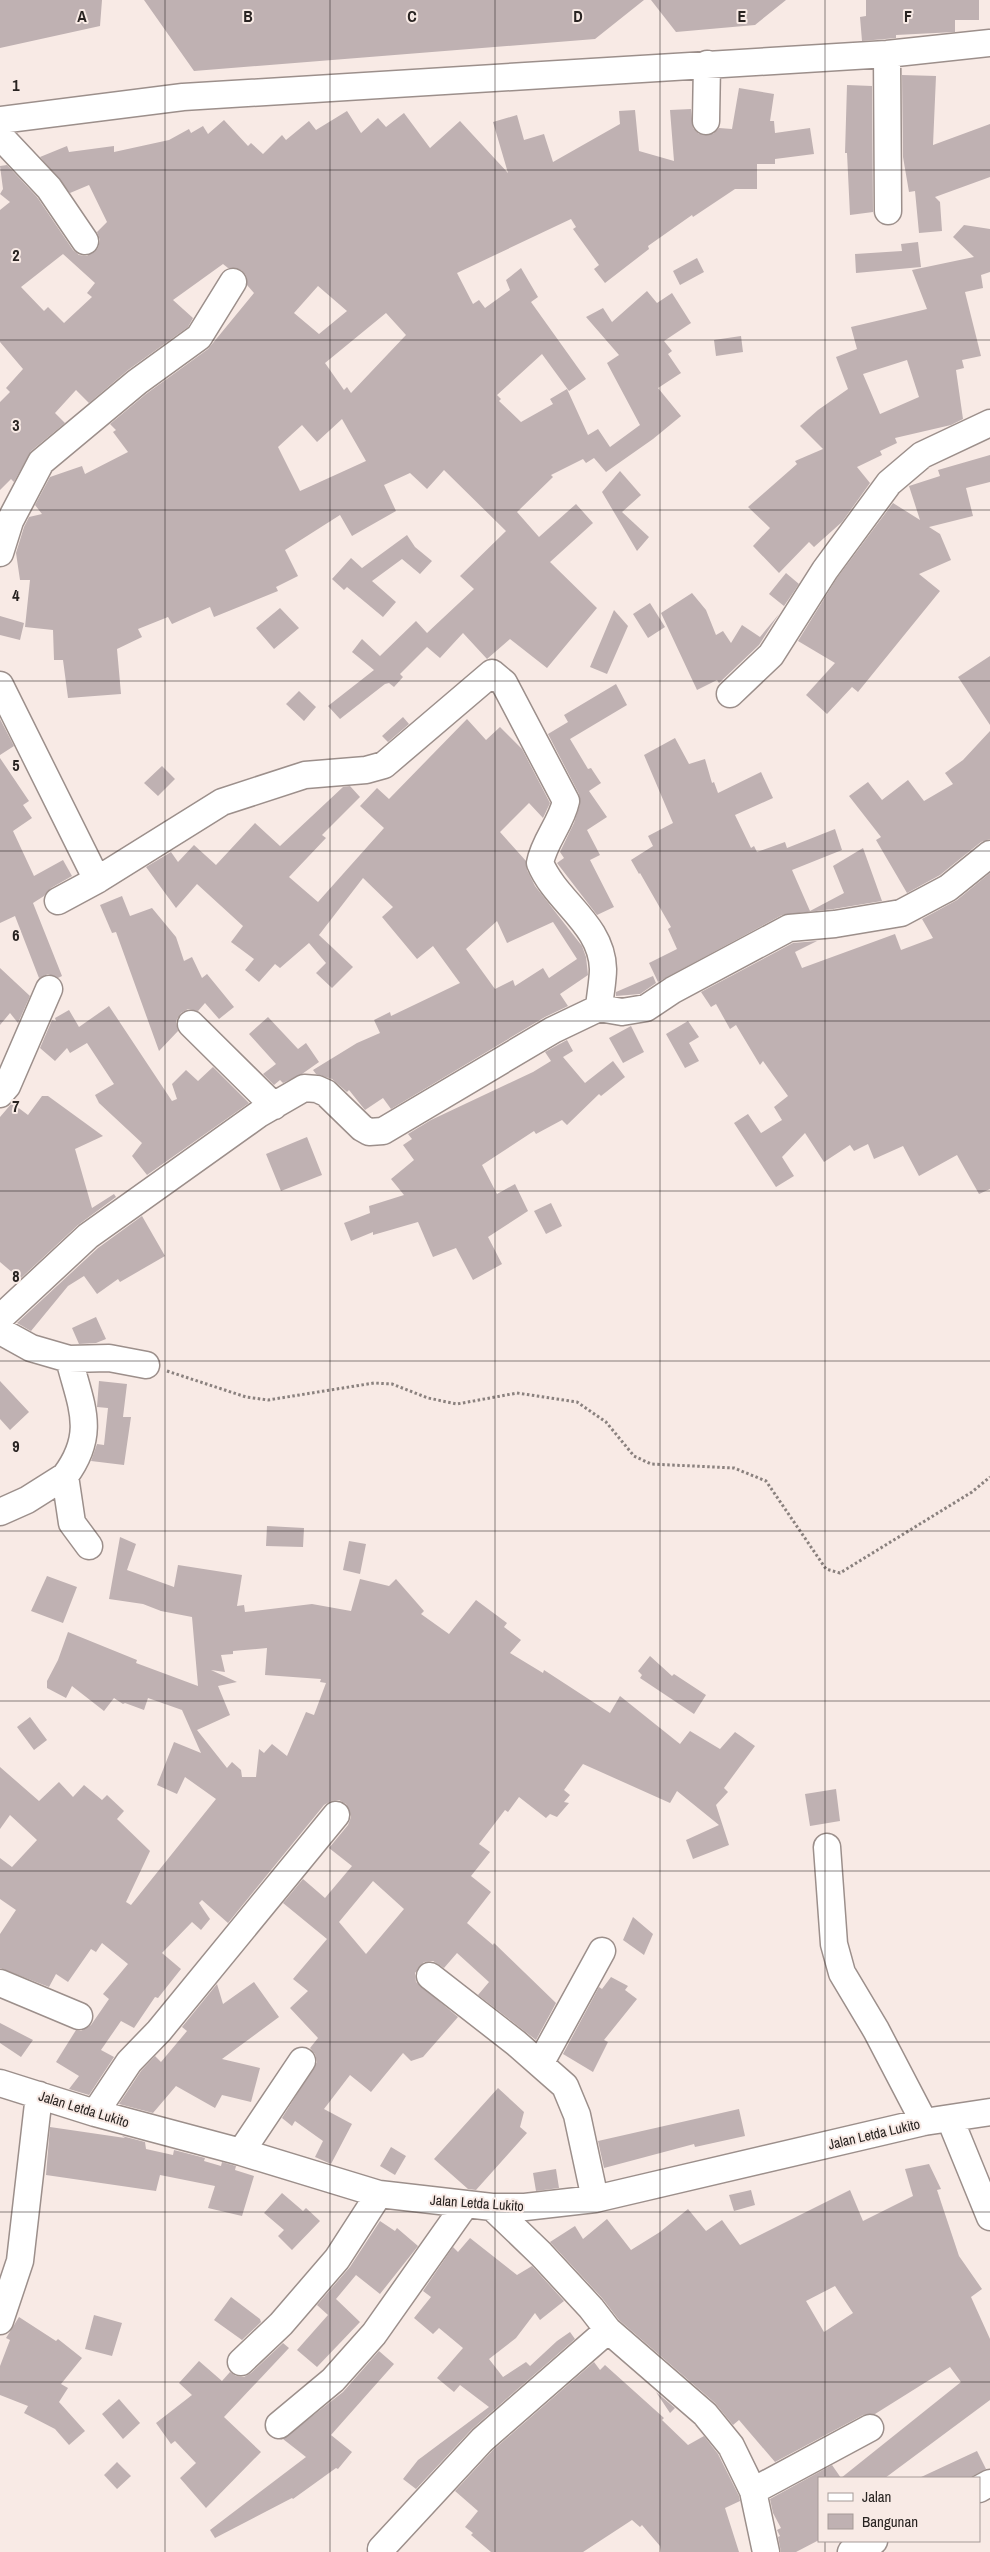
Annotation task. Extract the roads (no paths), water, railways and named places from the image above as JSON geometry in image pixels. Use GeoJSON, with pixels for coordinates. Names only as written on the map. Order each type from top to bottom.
{"type":"FeatureCollection","features":[{"type":"Feature","properties":{"kind":"street"},"geometry":{"type":"LineString","coordinates":[[0,120],[182,97],[887,54],[990,43]]}},
{"type":"Feature","properties":{"kind":"street"},"geometry":{"type":"LineString","coordinates":[[887,54],[888,212]]}},
{"type":"Feature","properties":{"kind":"street"},"geometry":{"type":"LineString","coordinates":[[706,121],[708,64]]}},
{"type":"Feature","properties":{"kind":"street"},"geometry":{"type":"LineString","coordinates":[[0,136],[49,188],[85,241]]}},
{"type":"Feature","properties":{"kind":"street"},"geometry":{"type":"LineString","coordinates":[[0,553],[10,521],[41,462],[137,382],[199,337],[233,282]]}},
{"type":"Feature","properties":{"kind":"street"},"geometry":{"type":"LineString","coordinates":[[730,694],[771,655],[825,570],[889,483],[922,455],[990,423]]}},
{"type":"Feature","properties":{"kind":"street"},"geometry":{"type":"LineString","coordinates":[[58,901],[96,880],[222,802],[305,775],[366,770],[384,765],[492,672],[504,684],[566,801],[563,815],[542,855],[540,863],[561,896],[588,927],[600,951],[603,969],[598,1008]]}},
{"type":"Feature","properties":{"kind":"street"},"geometry":{"type":"LineString","coordinates":[[0,685],[96,880]]}},
{"type":"Feature","properties":{"kind":"street"},"geometry":{"type":"LineString","coordinates":[[0,1318],[88,1236],[259,1114],[304,1088],[317,1088],[326,1093],[368,1132],[383,1132],[553,1030],[598,1008],[622,1012],[646,1008],[673,990],[789,928],[835,924],[901,914],[948,888],[990,854]]}},
{"type":"Feature","properties":{"kind":"street"},"geometry":{"type":"LineString","coordinates":[[0,1094],[7,1086],[50,990]]}},
{"type":"Feature","properties":{"kind":"street"},"geometry":{"type":"LineString","coordinates":[[192,1024],[274,1106]]}},
{"type":"Feature","properties":{"kind":"street"},"geometry":{"type":"LineString","coordinates":[[0,1331],[32,1348],[69,1359],[109,1358],[146,1365]]}},
{"type":"Feature","properties":{"kind":"street"},"geometry":{"type":"LineString","coordinates":[[0,1512],[27,1500],[65,1476],[76,1462],[83,1447],[85,1431],[83,1414],[69,1359]]}},
{"type":"Feature","properties":{"kind":"street"},"geometry":{"type":"LineString","coordinates":[[65,1476],[72,1522],[89,1546]]}},
{"type":"Feature","properties":{"kind":"street"},"geometry":{"type":"LineString","coordinates":[[95,2113],[129,2062],[159,2031],[336,1815]]}},
{"type":"Feature","properties":{"kind":"street"},"geometry":{"type":"LineString","coordinates":[[827,1846],[834,1944],[842,1973],[871,2022],[924,2122]]}},
{"type":"Feature","properties":{"kind":"street"},"geometry":{"type":"LineString","coordinates":[[540,2064],[602,1951]]}},
{"type":"Feature","properties":{"kind":"street"},"geometry":{"type":"LineString","coordinates":[[430,1976],[509,2037],[559,2080],[569,2093],[577,2115],[595,2199]]}},
{"type":"Feature","properties":{"kind":"street"},"geometry":{"type":"LineString","coordinates":[[0,1983],[79,2016]]}},
{"type":"Feature","properties":{"kind":"street"},"geometry":{"type":"LineString","coordinates":[[241,2152],[302,2061]]}},
{"type":"Feature","properties":{"kind":"street","name":"Jalan Letda Lukito"},"geometry":{"type":"LineString","coordinates":[[0,2083],[95,2113],[241,2152],[379,2194],[492,2207],[525,2207],[595,2199],[924,2122],[990,2112]]}},
{"type":"Feature","properties":{"kind":"street"},"geometry":{"type":"LineString","coordinates":[[0,2321],[20,2260],[39,2095]]}},
{"type":"Feature","properties":{"kind":"street"},"geometry":{"type":"LineString","coordinates":[[950,2119],[990,2217]]}},
{"type":"Feature","properties":{"kind":"street"},"geometry":{"type":"LineString","coordinates":[[241,2362],[280,2324],[337,2258],[379,2194]]}},
{"type":"Feature","properties":{"kind":"street"},"geometry":{"type":"LineString","coordinates":[[279,2425],[333,2380],[374,2334],[465,2205]]}},
{"type":"Feature","properties":{"kind":"street"},"geometry":{"type":"LineString","coordinates":[[492,2207],[541,2254],[591,2308],[608,2330],[705,2414],[731,2446],[753,2491],[766,2552]]}},
{"type":"Feature","properties":{"kind":"street"},"geometry":{"type":"LineString","coordinates":[[381,2549],[482,2440],[608,2330]]}},
{"type":"Feature","properties":{"kind":"street"},"geometry":{"type":"LineString","coordinates":[[753,2491],[870,2428]]}},
{"type":"Feature","properties":{"kind":"street"},"geometry":{"type":"LineString","coordinates":[[851,2552],[872,2542]]}}]}
